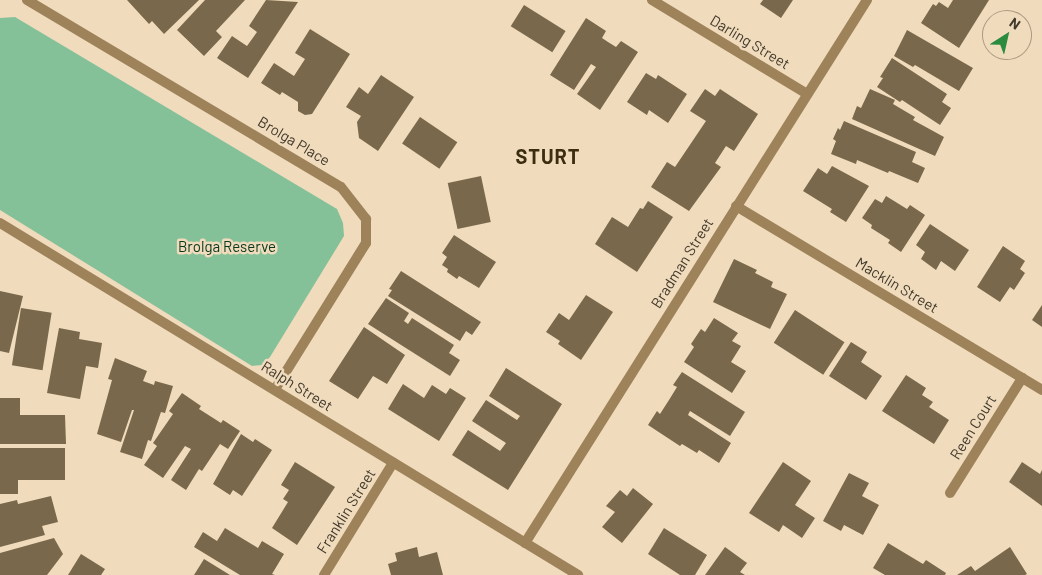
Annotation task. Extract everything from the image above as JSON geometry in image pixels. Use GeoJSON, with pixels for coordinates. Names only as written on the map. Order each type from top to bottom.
{"type":"FeatureCollection","features":[{"type":"Feature","properties":{"kind":"street","name":"Brolga Place"},"geometry":{"type":"LineString","coordinates":[[27,0],[341,187],[366,219],[366,243],[274,389]]}},
{"type":"Feature","properties":{"kind":"street","name":"Darling Street"},"geometry":{"type":"LineString","coordinates":[[652,0],[807,94]]}},
{"type":"Feature","properties":{"kind":"street","name":"Bradman Street"},"geometry":{"type":"LineString","coordinates":[[526,543],[867,0]]}},
{"type":"Feature","properties":{"kind":"street","name":"Macklin Street"},"geometry":{"type":"LineString","coordinates":[[736,206],[1042,390]]}},
{"type":"Feature","properties":{"kind":"street","name":"Ralph Street"},"geometry":{"type":"LineString","coordinates":[[0,223],[578,575]]}},
{"type":"Feature","properties":{"kind":"street","name":"Reen Court"},"geometry":{"type":"LineString","coordinates":[[950,493],[1022,378]]}},
{"type":"Feature","properties":{"kind":"street","name":"Franklin Street"},"geometry":{"type":"LineString","coordinates":[[324,575],[394,463]]}},
{"type":"Feature","properties":{"kind":"green space","name":"Brolga Reserve"},"geometry":{"type":"Polygon","coordinates":[[[15,17],[337,209],[343,223],[344,236],[270,357],[262,365],[252,366],[0,210],[0,18],[15,17]]]}},
{"type":"Feature","properties":{"kind":"building"},"geometry":{"type":"Polygon","coordinates":[[[127,0],[199,0],[164,34],[152,21],[149,24],[127,0]]]}},
{"type":"Feature","properties":{"kind":"building"},"geometry":{"type":"Polygon","coordinates":[[[205,0],[245,0],[216,31],[222,37],[204,56],[177,30],[205,0]]]}},
{"type":"Feature","properties":{"kind":"building"},"geometry":{"type":"Polygon","coordinates":[[[266,0],[298,2],[248,78],[217,58],[232,36],[247,46],[257,32],[249,26],[266,0]]]}},
{"type":"Feature","properties":{"kind":"building"},"geometry":{"type":"Polygon","coordinates":[[[763,0],[793,0],[781,18],[760,4],[763,0]]]}},
{"type":"Feature","properties":{"kind":"building"},"geometry":{"type":"Polygon","coordinates":[[[953,0],[989,0],[959,48],[921,23],[933,4],[936,6],[939,2],[948,8],[953,0]]]}},
{"type":"Feature","properties":{"kind":"building"},"geometry":{"type":"Polygon","coordinates":[[[524,5],[566,31],[552,52],[511,26],[524,5]]]}},
{"type":"Feature","properties":{"kind":"building"},"geometry":{"type":"Polygon","coordinates":[[[586,18],[606,31],[602,38],[608,42],[616,47],[621,41],[638,52],[600,110],[577,94],[596,67],[591,64],[574,90],[550,75],[586,18]]]}},
{"type":"Feature","properties":{"kind":"building"},"geometry":{"type":"Polygon","coordinates":[[[310,29],[350,54],[312,114],[305,115],[298,111],[298,102],[282,92],[280,95],[261,83],[274,63],[294,76],[305,59],[295,53],[310,29]]]}},
{"type":"Feature","properties":{"kind":"building"},"geometry":{"type":"Polygon","coordinates":[[[907,30],[973,68],[959,91],[915,65],[913,67],[894,56],[907,30]]]}},
{"type":"Feature","properties":{"kind":"building"},"geometry":{"type":"Polygon","coordinates":[[[892,58],[947,94],[942,102],[951,108],[940,125],[902,100],[900,102],[877,87],[883,78],[880,77],[892,58]]]}},
{"type":"Feature","properties":{"kind":"building"},"geometry":{"type":"Polygon","coordinates":[[[646,73],[656,79],[658,75],[687,94],[668,123],[649,110],[647,115],[627,102],[646,73]]]}},
{"type":"Feature","properties":{"kind":"building"},"geometry":{"type":"Polygon","coordinates":[[[381,75],[414,97],[378,151],[359,138],[357,122],[361,116],[346,107],[359,87],[368,94],[381,75]]]}},
{"type":"Feature","properties":{"kind":"building"},"geometry":{"type":"Polygon","coordinates":[[[705,89],[715,96],[720,89],[758,114],[734,151],[726,146],[715,163],[721,167],[689,211],[651,187],[667,162],[675,167],[706,121],[690,111],[705,89]]]}},
{"type":"Feature","properties":{"kind":"building"},"geometry":{"type":"Polygon","coordinates":[[[870,89],[895,100],[893,104],[915,117],[913,120],[944,137],[935,156],[852,119],[857,106],[861,108],[870,89]]]}},
{"type":"Feature","properties":{"kind":"building"},"geometry":{"type":"Polygon","coordinates":[[[420,117],[457,142],[439,169],[402,144],[420,117]]]}},
{"type":"Feature","properties":{"kind":"building"},"geometry":{"type":"Polygon","coordinates":[[[844,121],[916,152],[912,162],[925,168],[918,183],[857,160],[856,164],[831,154],[836,141],[833,139],[844,121]]]}},
{"type":"Feature","properties":{"kind":"building"},"geometry":{"type":"Polygon","coordinates":[[[832,166],[869,186],[846,222],[830,212],[832,209],[803,191],[818,168],[827,174],[832,166]]]}},
{"type":"Feature","properties":{"kind":"building"},"geometry":{"type":"Polygon","coordinates":[[[481,176],[491,222],[458,229],[448,183],[481,176]]]}},
{"type":"Feature","properties":{"kind":"building"},"geometry":{"type":"Polygon","coordinates":[[[886,196],[907,209],[910,205],[925,215],[901,252],[888,243],[890,240],[871,228],[872,225],[862,218],[875,199],[882,203],[886,196]]]}},
{"type":"Feature","properties":{"kind":"building"},"geometry":{"type":"Polygon","coordinates":[[[648,201],[673,217],[637,272],[595,244],[612,217],[628,227],[640,208],[643,209],[648,201]]]}},
{"type":"Feature","properties":{"kind":"building"},"geometry":{"type":"Polygon","coordinates":[[[930,224],[969,250],[955,271],[941,261],[936,270],[921,259],[925,252],[916,245],[930,224]]]}},
{"type":"Feature","properties":{"kind":"building"},"geometry":{"type":"Polygon","coordinates":[[[454,235],[496,262],[479,288],[459,276],[457,279],[447,272],[448,269],[442,265],[447,257],[442,253],[454,235]]]}},
{"type":"Feature","properties":{"kind":"building"},"geometry":{"type":"Polygon","coordinates":[[[1003,246],[1025,261],[1020,269],[1025,273],[1014,290],[1010,287],[1000,302],[977,287],[1003,246]]]}},
{"type":"Feature","properties":{"kind":"building"},"geometry":{"type":"Polygon","coordinates":[[[734,259],[757,270],[755,273],[773,282],[771,287],[787,294],[770,329],[713,302],[734,259]]]}},
{"type":"Feature","properties":{"kind":"building"},"geometry":{"type":"Polygon","coordinates":[[[401,271],[481,322],[472,335],[466,331],[460,341],[388,296],[392,290],[389,289],[401,271]]]}},
{"type":"Feature","properties":{"kind":"building"},"geometry":{"type":"Polygon","coordinates":[[[0,291],[23,296],[9,353],[0,351],[0,291]]]}},
{"type":"Feature","properties":{"kind":"building"},"geometry":{"type":"Polygon","coordinates":[[[586,295],[613,312],[581,360],[558,344],[560,341],[546,332],[559,313],[569,320],[586,295]]]}},
{"type":"Feature","properties":{"kind":"building"},"geometry":{"type":"Polygon","coordinates":[[[386,298],[409,313],[404,321],[408,324],[412,318],[454,345],[449,353],[460,360],[450,376],[368,324],[386,298]]]}},
{"type":"Feature","properties":{"kind":"building"},"geometry":{"type":"Polygon","coordinates":[[[1042,305],[1042,327],[1032,320],[1042,305]]]}},
{"type":"Feature","properties":{"kind":"building"},"geometry":{"type":"Polygon","coordinates":[[[21,308],[52,313],[43,370],[12,365],[21,308]]]}},
{"type":"Feature","properties":{"kind":"building"},"geometry":{"type":"Polygon","coordinates":[[[795,310],[844,342],[823,375],[774,343],[795,310]]]}},
{"type":"Feature","properties":{"kind":"building"},"geometry":{"type":"Polygon","coordinates":[[[714,318],[738,333],[732,341],[741,346],[731,362],[746,371],[732,393],[684,362],[694,347],[691,344],[701,329],[705,332],[714,318]]]}},
{"type":"Feature","properties":{"kind":"building"},"geometry":{"type":"Polygon","coordinates":[[[364,327],[405,355],[387,384],[373,376],[358,399],[329,381],[364,327]]]}},
{"type":"Feature","properties":{"kind":"building"},"geometry":{"type":"Polygon","coordinates":[[[59,328],[80,332],[79,339],[102,343],[98,368],[86,366],[80,399],[47,393],[59,328]]]}},
{"type":"Feature","properties":{"kind":"building"},"geometry":{"type":"Polygon","coordinates":[[[851,342],[867,352],[861,362],[882,376],[866,400],[829,376],[851,342]]]}},
{"type":"Feature","properties":{"kind":"building"},"geometry":{"type":"Polygon","coordinates":[[[115,358],[147,371],[143,381],[154,385],[155,381],[173,386],[165,413],[161,412],[151,441],[148,440],[142,459],[120,452],[134,410],[132,410],[121,442],[97,434],[112,380],[108,379],[115,358]]]}},
{"type":"Feature","properties":{"kind":"building"},"geometry":{"type":"Polygon","coordinates":[[[506,368],[562,404],[508,490],[452,455],[468,430],[500,451],[506,443],[472,421],[486,400],[517,420],[520,416],[489,396],[506,368]]]}},
{"type":"Feature","properties":{"kind":"building"},"geometry":{"type":"Polygon","coordinates":[[[682,372],[745,412],[730,436],[690,411],[688,415],[731,443],[719,463],[699,450],[697,453],[682,444],[680,446],[648,425],[657,411],[660,414],[669,400],[677,387],[673,385],[682,372]]]}},
{"type":"Feature","properties":{"kind":"building"},"geometry":{"type":"Polygon","coordinates":[[[906,375],[926,388],[922,395],[933,402],[929,407],[949,420],[934,444],[882,411],[906,375]]]}},
{"type":"Feature","properties":{"kind":"building"},"geometry":{"type":"Polygon","coordinates":[[[403,384],[424,398],[432,385],[446,394],[450,388],[466,398],[439,441],[388,409],[403,384]]]}},
{"type":"Feature","properties":{"kind":"building"},"geometry":{"type":"Polygon","coordinates":[[[182,393],[201,406],[199,409],[221,423],[223,420],[240,431],[228,449],[220,444],[202,471],[199,469],[186,490],[171,480],[191,449],[185,446],[163,478],[144,465],[157,446],[153,443],[173,414],[169,411],[182,393]]]}},
{"type":"Feature","properties":{"kind":"building"},"geometry":{"type":"Polygon","coordinates":[[[0,398],[20,398],[20,415],[65,415],[66,444],[0,444],[0,398]]]}},
{"type":"Feature","properties":{"kind":"building"},"geometry":{"type":"Polygon","coordinates":[[[241,434],[253,442],[255,439],[272,450],[242,496],[233,490],[230,495],[213,484],[241,434]]]}},
{"type":"Feature","properties":{"kind":"building"},"geometry":{"type":"Polygon","coordinates":[[[0,448],[65,448],[65,480],[18,480],[18,494],[0,494],[0,448]]]}},
{"type":"Feature","properties":{"kind":"building"},"geometry":{"type":"Polygon","coordinates":[[[295,462],[335,487],[297,545],[272,528],[288,502],[283,499],[289,490],[281,485],[295,462]]]}},
{"type":"Feature","properties":{"kind":"building"},"geometry":{"type":"Polygon","coordinates":[[[783,462],[811,481],[795,505],[815,518],[802,538],[783,525],[779,532],[749,513],[783,462]]]}},
{"type":"Feature","properties":{"kind":"building"},"geometry":{"type":"Polygon","coordinates":[[[1022,462],[1040,474],[1042,470],[1042,506],[1009,482],[1022,462]]]}},
{"type":"Feature","properties":{"kind":"building"},"geometry":{"type":"Polygon","coordinates":[[[849,473],[869,483],[862,496],[879,505],[863,535],[844,525],[841,531],[823,521],[849,473]]]}},
{"type":"Feature","properties":{"kind":"building"},"geometry":{"type":"Polygon","coordinates":[[[633,488],[653,504],[622,543],[602,527],[615,512],[606,506],[620,490],[627,496],[633,488]]]}},
{"type":"Feature","properties":{"kind":"building"},"geometry":{"type":"Polygon","coordinates":[[[51,496],[58,522],[42,526],[45,535],[0,547],[0,504],[17,500],[18,504],[51,496]]]}},
{"type":"Feature","properties":{"kind":"building"},"geometry":{"type":"Polygon","coordinates":[[[225,528],[258,548],[262,541],[284,554],[272,574],[275,575],[240,575],[194,547],[203,532],[217,541],[225,528]]]}},
{"type":"Feature","properties":{"kind":"building"},"geometry":{"type":"Polygon","coordinates":[[[664,528],[707,555],[695,575],[680,575],[648,554],[664,528]]]}},
{"type":"Feature","properties":{"kind":"building"},"geometry":{"type":"Polygon","coordinates":[[[54,538],[63,554],[47,575],[0,575],[0,553],[54,538]]]}},
{"type":"Feature","properties":{"kind":"building"},"geometry":{"type":"Polygon","coordinates":[[[888,543],[923,564],[926,560],[946,573],[945,575],[885,575],[873,568],[888,543]]]}},
{"type":"Feature","properties":{"kind":"building"},"geometry":{"type":"Polygon","coordinates":[[[417,547],[419,557],[437,552],[443,575],[391,575],[388,564],[397,561],[395,553],[417,547]]]}},
{"type":"Feature","properties":{"kind":"building"},"geometry":{"type":"Polygon","coordinates":[[[725,547],[747,563],[740,572],[745,575],[705,575],[725,547]]]}},
{"type":"Feature","properties":{"kind":"building"},"geometry":{"type":"Polygon","coordinates":[[[1010,547],[1027,574],[957,575],[971,566],[975,571],[1010,547]]]}},
{"type":"Feature","properties":{"kind":"building"},"geometry":{"type":"Polygon","coordinates":[[[81,554],[105,569],[101,575],[68,575],[81,554]]]}},
{"type":"Feature","properties":{"kind":"building"},"geometry":{"type":"Polygon","coordinates":[[[204,559],[230,575],[194,575],[204,559]]]}},
{"type":"Feature","properties":{"kind":"district","name":"STURT"},"geometry":{"type":"Point","coordinates":[548,156]}}]}
